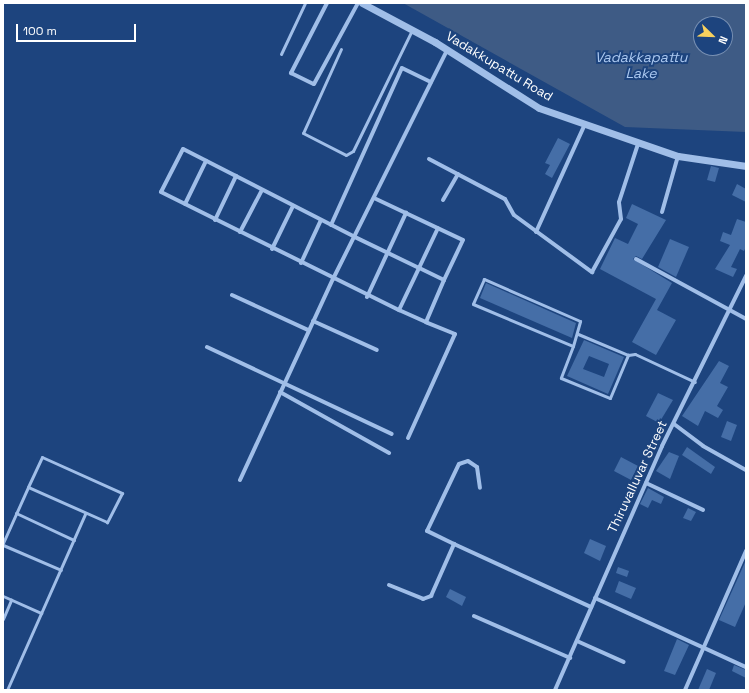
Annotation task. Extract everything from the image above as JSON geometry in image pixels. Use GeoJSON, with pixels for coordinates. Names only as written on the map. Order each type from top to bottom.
{"type":"FeatureCollection","features":[{"type":"Feature","properties":{"kind":"street"},"geometry":{"type":"LineString","coordinates":[[327,3],[291,73],[314,84],[358,3]]}},
{"type":"Feature","properties":{"kind":"street","name":"Vadakkupattu Road"},"geometry":{"type":"LineString","coordinates":[[362,3],[447,50],[539,108],[584,126],[678,156],[746,166]]}},
{"type":"Feature","properties":{"kind":"street"},"geometry":{"type":"LineString","coordinates":[[240,480],[308,330],[447,50]]}},
{"type":"Feature","properties":{"kind":"street"},"geometry":{"type":"LineString","coordinates":[[331,225],[402,68],[431,82]]}},
{"type":"Feature","properties":{"kind":"street"},"geometry":{"type":"LineString","coordinates":[[536,232],[584,126]]}},
{"type":"Feature","properties":{"kind":"street"},"geometry":{"type":"LineString","coordinates":[[429,159],[505,199],[514,215],[536,232],[595,272],[621,219],[619,202],[638,144]]}},
{"type":"Feature","properties":{"kind":"street"},"geometry":{"type":"LineString","coordinates":[[408,438],[455,334],[367,297],[161,192],[183,149],[293,206],[444,280]]}},
{"type":"Feature","properties":{"kind":"street"},"geometry":{"type":"LineString","coordinates":[[662,212],[678,156]]}},
{"type":"Feature","properties":{"kind":"street"},"geometry":{"type":"LineString","coordinates":[[185,204],[206,161]]}},
{"type":"Feature","properties":{"kind":"street"},"geometry":{"type":"LineString","coordinates":[[443,200],[458,174]]}},
{"type":"Feature","properties":{"kind":"street"},"geometry":{"type":"LineString","coordinates":[[215,220],[236,176]]}},
{"type":"Feature","properties":{"kind":"street"},"geometry":{"type":"LineString","coordinates":[[240,232],[262,190]]}},
{"type":"Feature","properties":{"kind":"street"},"geometry":{"type":"LineString","coordinates":[[374,198],[463,240],[426,322]]}},
{"type":"Feature","properties":{"kind":"street"},"geometry":{"type":"LineString","coordinates":[[272,249],[293,206]]}},
{"type":"Feature","properties":{"kind":"street"},"geometry":{"type":"LineString","coordinates":[[367,297],[406,213]]}},
{"type":"Feature","properties":{"kind":"street"},"geometry":{"type":"LineString","coordinates":[[301,263],[321,220]]}},
{"type":"Feature","properties":{"kind":"street"},"geometry":{"type":"LineString","coordinates":[[399,310],[438,228]]}},
{"type":"Feature","properties":{"kind":"street"},"geometry":{"type":"LineString","coordinates":[[636,259],[746,320]]}},
{"type":"Feature","properties":{"kind":"street","name":"Thiruvalluvar Street"},"geometry":{"type":"LineString","coordinates":[[555,690],[570,658],[594,598],[646,483],[746,276]]}},
{"type":"Feature","properties":{"kind":"street"},"geometry":{"type":"LineString","coordinates":[[232,295],[308,330]]}},
{"type":"Feature","properties":{"kind":"street"},"geometry":{"type":"LineString","coordinates":[[313,320],[377,350]]}},
{"type":"Feature","properties":{"kind":"street"},"geometry":{"type":"LineString","coordinates":[[207,347],[392,434]]}},
{"type":"Feature","properties":{"kind":"street"},"geometry":{"type":"LineString","coordinates":[[280,392],[389,453]]}},
{"type":"Feature","properties":{"kind":"street"},"geometry":{"type":"LineString","coordinates":[[674,424],[703,446],[746,470]]}},
{"type":"Feature","properties":{"kind":"street"},"geometry":{"type":"LineString","coordinates":[[480,488],[477,467],[468,461],[459,464],[427,531],[591,607]]}},
{"type":"Feature","properties":{"kind":"street"},"geometry":{"type":"LineString","coordinates":[[646,483],[703,510]]}},
{"type":"Feature","properties":{"kind":"street"},"geometry":{"type":"LineString","coordinates":[[389,585],[423,599],[431,596],[454,544]]}},
{"type":"Feature","properties":{"kind":"street"},"geometry":{"type":"LineString","coordinates":[[685,690],[702,647],[746,551]]}},
{"type":"Feature","properties":{"kind":"street"},"geometry":{"type":"LineString","coordinates":[[594,598],[746,667]]}},
{"type":"Feature","properties":{"kind":"street"},"geometry":{"type":"LineString","coordinates":[[474,616],[570,658]]}},
{"type":"Feature","properties":{"kind":"street"},"geometry":{"type":"LineString","coordinates":[[576,641],[624,662]]}},
{"type":"Feature","properties":{"kind":"lane"},"geometry":{"type":"LineString","coordinates":[[281,54],[305,3]]}},
{"type":"Feature","properties":{"kind":"lane"},"geometry":{"type":"LineString","coordinates":[[341,49],[303,133],[346,155],[353,151],[412,30]]}},
{"type":"Feature","properties":{"kind":"lane"},"geometry":{"type":"LineString","coordinates":[[573,346],[473,304],[484,279],[580,321],[578,334],[561,378],[610,398],[628,355]]}},
{"type":"Feature","properties":{"kind":"lane"},"geometry":{"type":"LineString","coordinates":[[578,334],[628,355],[635,354],[695,382]]}},
{"type":"Feature","properties":{"kind":"lane"},"geometry":{"type":"LineString","coordinates":[[28,487],[85,514],[107,522],[122,493],[42,457],[28,487],[16,513],[3,544],[61,570]]}},
{"type":"Feature","properties":{"kind":"lane"},"geometry":{"type":"LineString","coordinates":[[16,513],[74,540]]}},
{"type":"Feature","properties":{"kind":"lane"},"geometry":{"type":"LineString","coordinates":[[7,690],[85,514]]}},
{"type":"Feature","properties":{"kind":"lane"},"geometry":{"type":"LineString","coordinates":[[3,596],[41,613]]}},
{"type":"Feature","properties":{"kind":"lane"},"geometry":{"type":"LineString","coordinates":[[3,619],[11,600]]}},
{"type":"Feature","properties":{"kind":"water","name":"Vadakkapattu Lake"},"geometry":{"type":"Polygon","coordinates":[[[403,3],[746,3],[746,132],[625,127],[403,3]]]}},
{"type":"Feature","properties":{"kind":"building"},"geometry":{"type":"Polygon","coordinates":[[[558,138],[570,144],[552,178],[545,174],[550,165],[545,163],[558,138]]]}},
{"type":"Feature","properties":{"kind":"building"},"geometry":{"type":"Polygon","coordinates":[[[711,166],[719,168],[715,182],[707,180],[711,166]]]}},
{"type":"Feature","properties":{"kind":"building"},"geometry":{"type":"Polygon","coordinates":[[[737,184],[746,189],[746,202],[732,195],[737,184]]]}},
{"type":"Feature","properties":{"kind":"building"},"geometry":{"type":"Polygon","coordinates":[[[632,204],[666,220],[642,259],[636,256],[633,259],[672,283],[657,310],[676,320],[656,355],[632,342],[656,299],[600,269],[615,238],[628,244],[638,224],[626,218],[632,204]]]}},
{"type":"Feature","properties":{"kind":"building"},"geometry":{"type":"Polygon","coordinates":[[[737,219],[746,222],[746,247],[744,251],[740,249],[731,267],[737,269],[733,277],[715,269],[730,245],[720,241],[723,232],[731,235],[737,219]]]}},
{"type":"Feature","properties":{"kind":"building"},"geometry":{"type":"Polygon","coordinates":[[[670,239],[689,247],[676,277],[658,267],[670,239]]]}},
{"type":"Feature","properties":{"kind":"building"},"geometry":{"type":"Polygon","coordinates":[[[486,283],[576,323],[572,338],[480,298],[486,283]]]}},
{"type":"Feature","properties":{"kind":"building"},"geometry":{"type":"Polygon","coordinates":[[[584,340],[624,357],[608,394],[567,376],[584,340]],[[589,356],[583,369],[604,377],[609,364],[589,356]]]}},
{"type":"Feature","properties":{"kind":"building"},"geometry":{"type":"Polygon","coordinates":[[[719,361],[729,366],[720,383],[728,387],[717,406],[723,410],[718,418],[705,411],[698,426],[682,416],[719,361]]]}},
{"type":"Feature","properties":{"kind":"building"},"geometry":{"type":"Polygon","coordinates":[[[658,393],[673,400],[659,423],[646,416],[658,393]]]}},
{"type":"Feature","properties":{"kind":"building"},"geometry":{"type":"Polygon","coordinates":[[[727,421],[737,425],[731,441],[721,437],[727,421]]]}},
{"type":"Feature","properties":{"kind":"building"},"geometry":{"type":"Polygon","coordinates":[[[687,447],[715,467],[711,474],[682,455],[687,447]]]}},
{"type":"Feature","properties":{"kind":"building"},"geometry":{"type":"Polygon","coordinates":[[[669,452],[679,456],[670,479],[656,471],[669,452]]]}},
{"type":"Feature","properties":{"kind":"building"},"geometry":{"type":"Polygon","coordinates":[[[621,457],[638,466],[631,480],[614,471],[621,457]]]}},
{"type":"Feature","properties":{"kind":"building"},"geometry":{"type":"Polygon","coordinates":[[[648,488],[664,497],[661,504],[652,500],[648,508],[640,504],[648,488]]]}},
{"type":"Feature","properties":{"kind":"building"},"geometry":{"type":"Polygon","coordinates":[[[688,508],[696,512],[691,521],[683,518],[688,508]]]}},
{"type":"Feature","properties":{"kind":"building"},"geometry":{"type":"Polygon","coordinates":[[[590,539],[606,546],[600,561],[584,553],[590,539]]]}},
{"type":"Feature","properties":{"kind":"building"},"geometry":{"type":"Polygon","coordinates":[[[746,560],[746,602],[735,627],[719,620],[746,560]]]}},
{"type":"Feature","properties":{"kind":"building"},"geometry":{"type":"Polygon","coordinates":[[[618,567],[629,571],[627,577],[616,573],[618,567]]]}},
{"type":"Feature","properties":{"kind":"building"},"geometry":{"type":"Polygon","coordinates":[[[619,581],[636,588],[631,599],[615,592],[619,581]]]}},
{"type":"Feature","properties":{"kind":"building"},"geometry":{"type":"Polygon","coordinates":[[[450,589],[466,597],[462,606],[446,597],[450,589]]]}},
{"type":"Feature","properties":{"kind":"building"},"geometry":{"type":"Polygon","coordinates":[[[677,639],[689,645],[675,675],[664,671],[677,639]]]}},
{"type":"Feature","properties":{"kind":"building"},"geometry":{"type":"Polygon","coordinates":[[[734,665],[746,670],[746,678],[732,671],[734,665]]]}},
{"type":"Feature","properties":{"kind":"building"},"geometry":{"type":"Polygon","coordinates":[[[707,669],[716,673],[709,690],[698,690],[707,669]]]}}]}
